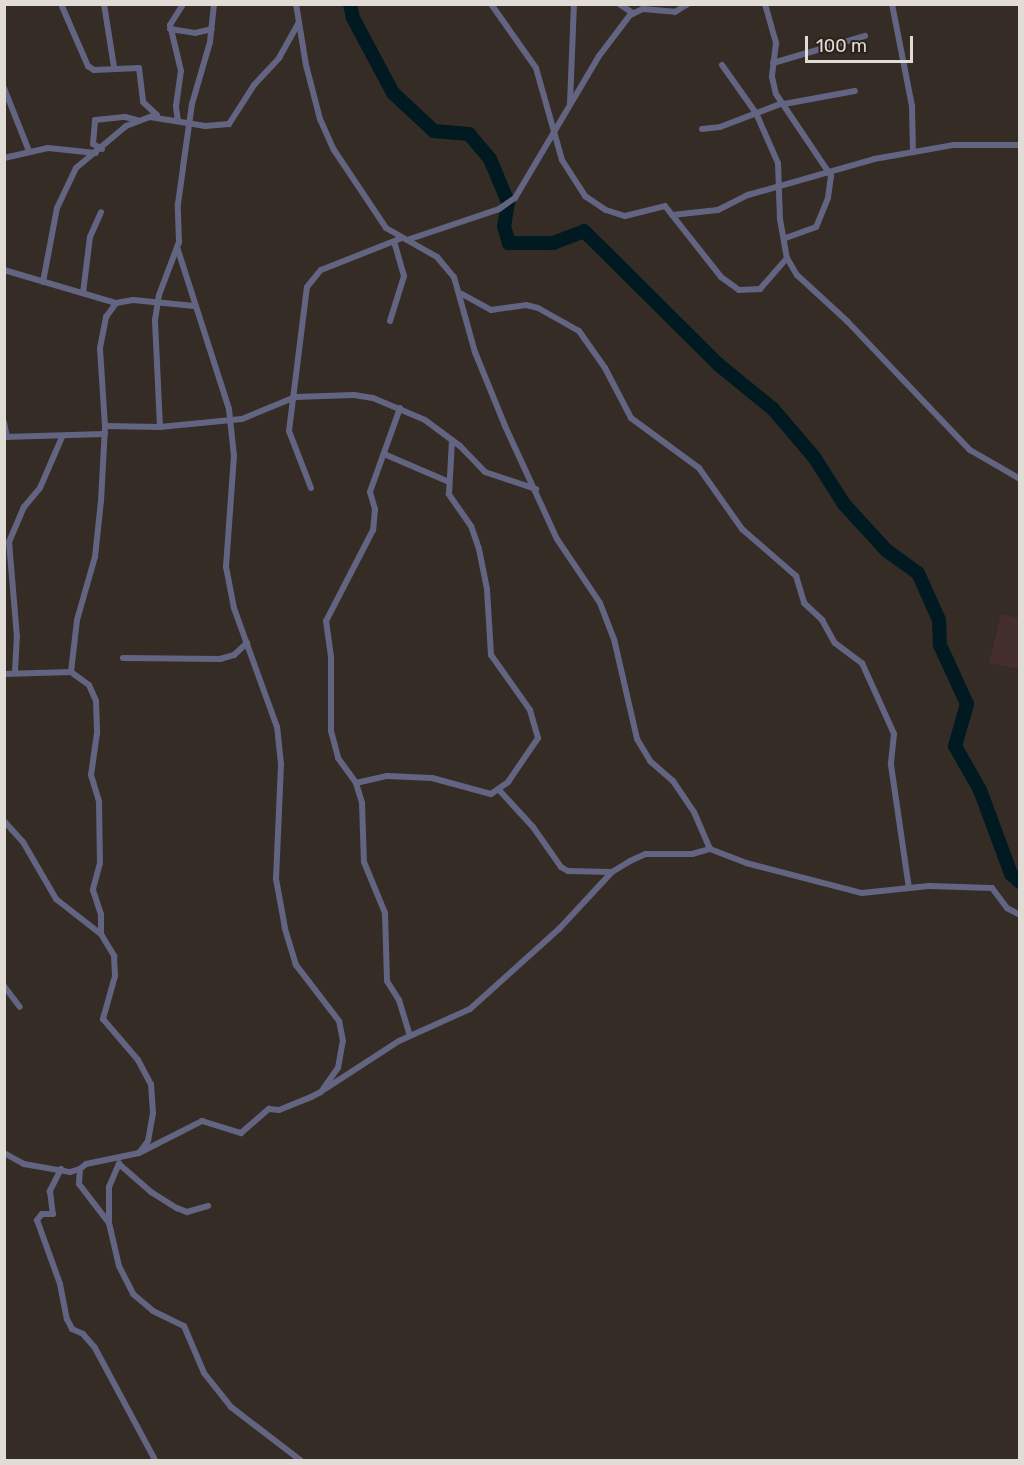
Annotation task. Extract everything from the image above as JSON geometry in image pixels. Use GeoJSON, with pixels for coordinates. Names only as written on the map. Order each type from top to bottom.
{"type":"FeatureCollection","features":[{"type":"Feature","properties":{"kind":"street"},"geometry":{"type":"LineString","coordinates":[[61,4],[88,66],[94,70],[133,66],[140,70],[143,102],[157,115],[191,124],[217,126],[232,121],[254,85],[279,58],[300,22]]}},
{"type":"Feature","properties":{"kind":"street"},"geometry":{"type":"LineString","coordinates":[[104,4],[114,67]]}},
{"type":"Feature","properties":{"kind":"street"},"geometry":{"type":"LineString","coordinates":[[178,121],[180,67],[170,28],[183,4]]}},
{"type":"Feature","properties":{"kind":"street"},"geometry":{"type":"LineString","coordinates":[[160,427],[154,344],[158,301],[177,247],[178,204],[192,104],[212,29],[214,4]]}},
{"type":"Feature","properties":{"kind":"street"},"geometry":{"type":"LineString","coordinates":[[296,4],[306,65],[330,143],[362,196],[386,228],[444,263],[461,293],[484,376],[561,547],[600,603],[614,639],[643,750],[694,812],[710,849]]}},
{"type":"Feature","properties":{"kind":"street"},"geometry":{"type":"LineString","coordinates":[[491,4],[517,36],[538,74],[554,138],[574,180],[585,196],[606,210],[625,216],[660,205],[672,215],[721,277],[739,290],[760,289],[787,258]]}},
{"type":"Feature","properties":{"kind":"street"},"geometry":{"type":"LineString","coordinates":[[570,105],[574,4]]}},
{"type":"Feature","properties":{"kind":"street"},"geometry":{"type":"LineString","coordinates":[[620,4],[633,13]]}},
{"type":"Feature","properties":{"kind":"street"},"geometry":{"type":"LineString","coordinates":[[311,488],[289,431],[295,397],[302,314],[309,282],[321,270],[394,242],[499,209],[515,198],[554,138],[570,105],[599,56],[633,13],[643,9],[675,12],[688,4]]}},
{"type":"Feature","properties":{"kind":"street"},"geometry":{"type":"LineString","coordinates":[[765,4],[776,43],[773,63],[774,89],[830,172],[828,198],[816,227],[786,238]]}},
{"type":"Feature","properties":{"kind":"street"},"geometry":{"type":"LineString","coordinates":[[892,4],[912,106],[913,152]]}},
{"type":"Feature","properties":{"kind":"street"},"geometry":{"type":"LineString","coordinates":[[170,28],[195,33],[212,29]]}},
{"type":"Feature","properties":{"kind":"street"},"geometry":{"type":"LineString","coordinates":[[773,63],[865,36]]}},
{"type":"Feature","properties":{"kind":"street"},"geometry":{"type":"LineString","coordinates":[[722,65],[756,113],[778,163],[780,187],[778,206],[786,238],[787,258],[811,290],[848,321],[970,450],[1020,479]]}},
{"type":"Feature","properties":{"kind":"street"},"geometry":{"type":"LineString","coordinates":[[4,88],[29,152]]}},
{"type":"Feature","properties":{"kind":"street"},"geometry":{"type":"LineString","coordinates":[[702,129],[720,127],[783,104],[855,92]]}},
{"type":"Feature","properties":{"kind":"street"},"geometry":{"type":"LineString","coordinates":[[43,282],[50,236],[72,173],[138,121],[157,115]]}},
{"type":"Feature","properties":{"kind":"street"},"geometry":{"type":"LineString","coordinates":[[86,152],[93,144],[95,120],[125,117],[138,121]]}},
{"type":"Feature","properties":{"kind":"street"},"geometry":{"type":"LineString","coordinates":[[93,144],[100,151]]}},
{"type":"Feature","properties":{"kind":"street"},"geometry":{"type":"LineString","coordinates":[[672,215],[718,210],[748,195],[913,152],[953,145],[1020,145]]}},
{"type":"Feature","properties":{"kind":"street"},"geometry":{"type":"LineString","coordinates":[[4,158],[56,147],[86,152],[100,151]]}},
{"type":"Feature","properties":{"kind":"street"},"geometry":{"type":"LineString","coordinates":[[83,293],[90,237],[101,212]]}},
{"type":"Feature","properties":{"kind":"street"},"geometry":{"type":"LineString","coordinates":[[390,321],[404,276],[394,242]]}},
{"type":"Feature","properties":{"kind":"street"},"geometry":{"type":"LineString","coordinates":[[177,247],[226,395],[234,456],[226,567],[247,643],[277,727],[281,764],[276,879],[289,950],[342,1029],[342,1059],[321,1092]]}},
{"type":"Feature","properties":{"kind":"street"},"geometry":{"type":"LineString","coordinates":[[4,270],[116,303],[158,301],[195,306]]}},
{"type":"Feature","properties":{"kind":"street"},"geometry":{"type":"LineString","coordinates":[[461,293],[491,310],[526,305],[537,308],[579,331],[605,368],[631,418],[699,468],[742,529],[796,576],[804,603],[822,620],[836,644],[862,663],[894,734],[891,765],[909,888]]}},
{"type":"Feature","properties":{"kind":"street"},"geometry":{"type":"LineString","coordinates":[[70,672],[77,620],[95,557],[105,434],[100,348],[106,317],[116,303]]}},
{"type":"Feature","properties":{"kind":"street"},"geometry":{"type":"LineString","coordinates":[[105,426],[160,427],[229,418],[242,419],[295,397],[346,394],[374,398],[400,408],[439,428],[485,472],[536,489]]}},
{"type":"Feature","properties":{"kind":"street"},"geometry":{"type":"LineString","coordinates":[[400,408],[370,492],[375,509],[373,531],[326,621],[331,657],[331,730],[339,758],[356,783],[364,822],[364,862],[385,913],[387,981],[399,1000],[410,1035]]}},
{"type":"Feature","properties":{"kind":"street"},"geometry":{"type":"LineString","coordinates":[[4,422],[6,437],[105,434]]}},
{"type":"Feature","properties":{"kind":"street"},"geometry":{"type":"LineString","coordinates":[[15,672],[7,539],[24,507],[40,488],[62,437]]}},
{"type":"Feature","properties":{"kind":"street"},"geometry":{"type":"LineString","coordinates":[[356,783],[402,775],[432,778],[485,795],[500,791],[534,748],[537,727],[530,710],[491,655],[487,589],[479,549],[471,526],[449,494],[447,481],[452,440]]}},
{"type":"Feature","properties":{"kind":"street"},"geometry":{"type":"LineString","coordinates":[[384,454],[447,481]]}},
{"type":"Feature","properties":{"kind":"street"},"geometry":{"type":"LineString","coordinates":[[4,600],[12,598]]}},
{"type":"Feature","properties":{"kind":"street"},"geometry":{"type":"LineString","coordinates":[[123,658],[220,659],[234,655],[247,643]]}},
{"type":"Feature","properties":{"kind":"street"},"geometry":{"type":"LineString","coordinates":[[4,674],[70,672],[89,685],[96,701],[97,733],[91,775],[99,802],[100,863],[93,890],[101,914],[101,934]]}},
{"type":"Feature","properties":{"kind":"street"},"geometry":{"type":"LineString","coordinates":[[500,791],[533,827],[561,867],[568,871],[612,872]]}},
{"type":"Feature","properties":{"kind":"street"},"geometry":{"type":"LineString","coordinates":[[4,821],[23,842],[56,898],[101,934],[114,956],[115,969],[103,1019],[138,1060],[151,1084],[150,1132],[139,1152]]}},
{"type":"Feature","properties":{"kind":"street"},"geometry":{"type":"LineString","coordinates":[[4,1153],[24,1164],[80,1169],[102,1159],[139,1152],[202,1121],[242,1133],[269,1109],[279,1110],[321,1092],[410,1035],[470,1009],[505,981],[612,872],[646,854],[692,854],[710,849],[746,863],[862,892],[909,888],[992,888],[1007,908],[1020,915]]}},
{"type":"Feature","properties":{"kind":"street"},"geometry":{"type":"LineString","coordinates":[[4,986],[20,1007]]}},
{"type":"Feature","properties":{"kind":"street"},"geometry":{"type":"LineString","coordinates":[[121,1157],[109,1187],[109,1222],[119,1266],[133,1294],[153,1311],[184,1326],[204,1373],[231,1407],[300,1461]]}},
{"type":"Feature","properties":{"kind":"street"},"geometry":{"type":"LineString","coordinates":[[119,1164],[151,1192],[177,1208],[187,1212],[208,1206]]}},
{"type":"Feature","properties":{"kind":"street"},"geometry":{"type":"LineString","coordinates":[[61,1169],[50,1191],[53,1214],[42,1214],[37,1220],[60,1284],[67,1319],[72,1329],[95,1348],[154,1461]]}},
{"type":"Feature","properties":{"kind":"street"},"geometry":{"type":"LineString","coordinates":[[80,1169],[79,1184],[109,1222]]}},
{"type":"Feature","properties":{"kind":"shaded area"},"geometry":{"type":"Polygon","coordinates":[[[1001,614],[1019,618],[1019,669],[989,663],[1001,614]]]}},
{"type":"Feature","properties":{"kind":"waterway"},"geometry":{"type":"LineString","coordinates":[[350,4],[353,18],[393,93],[434,131],[469,134],[490,159],[508,202],[504,226],[509,243],[553,243],[584,231],[719,365],[773,409],[814,457],[844,504],[886,550],[918,573],[939,620],[940,645],[967,704],[955,746],[980,790],[1011,874],[1020,882]]}}]}
